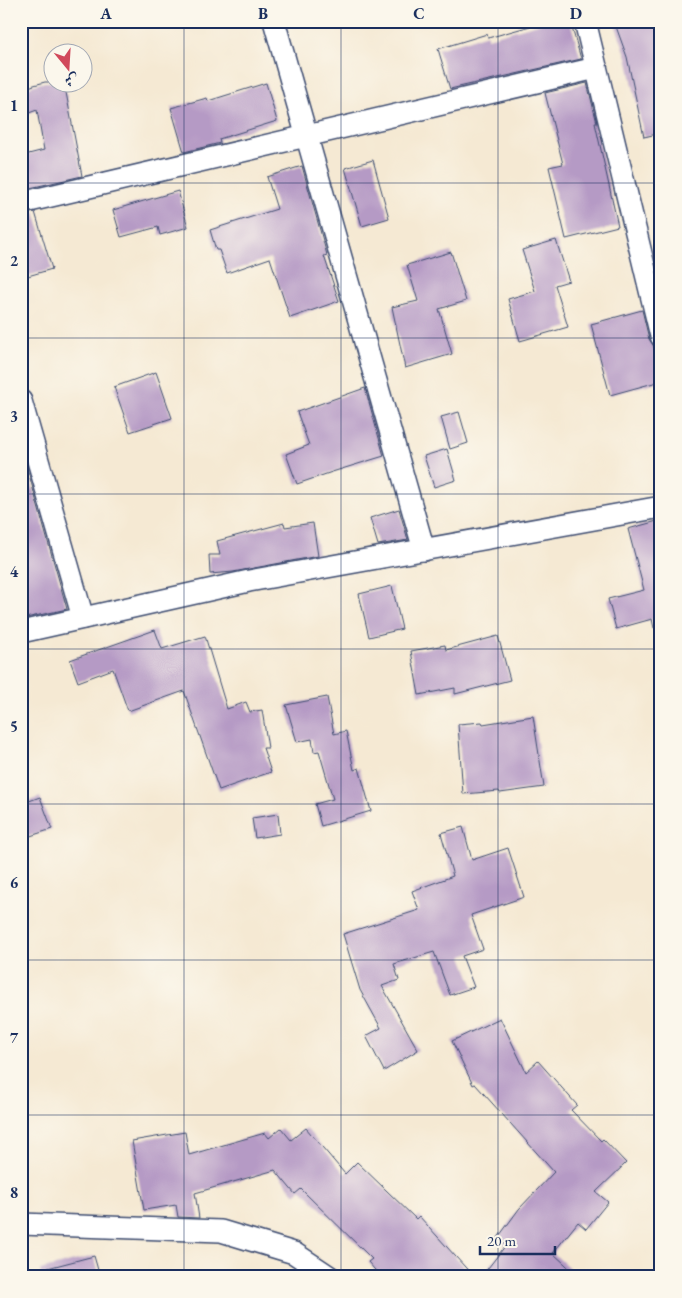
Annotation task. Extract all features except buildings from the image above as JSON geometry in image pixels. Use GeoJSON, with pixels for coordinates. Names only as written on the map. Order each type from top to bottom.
{"type":"FeatureCollection","features":[{"type":"Feature","properties":{"kind":"street"},"geometry":{"type":"LineString","coordinates":[[274,21],[424,550]]}},
{"type":"Feature","properties":{"kind":"street"},"geometry":{"type":"LineString","coordinates":[[585,21],[661,336]]}},
{"type":"Feature","properties":{"kind":"street"},"geometry":{"type":"LineString","coordinates":[[21,203],[596,68]]}},
{"type":"Feature","properties":{"kind":"street"},"geometry":{"type":"LineString","coordinates":[[21,401],[83,618]]}},
{"type":"Feature","properties":{"kind":"street"},"geometry":{"type":"LineString","coordinates":[[21,632],[249,581],[661,507]]}},
{"type":"Feature","properties":{"kind":"street"},"geometry":{"type":"LineString","coordinates":[[21,1224],[221,1231],[294,1253],[330,1277]]}}]}
